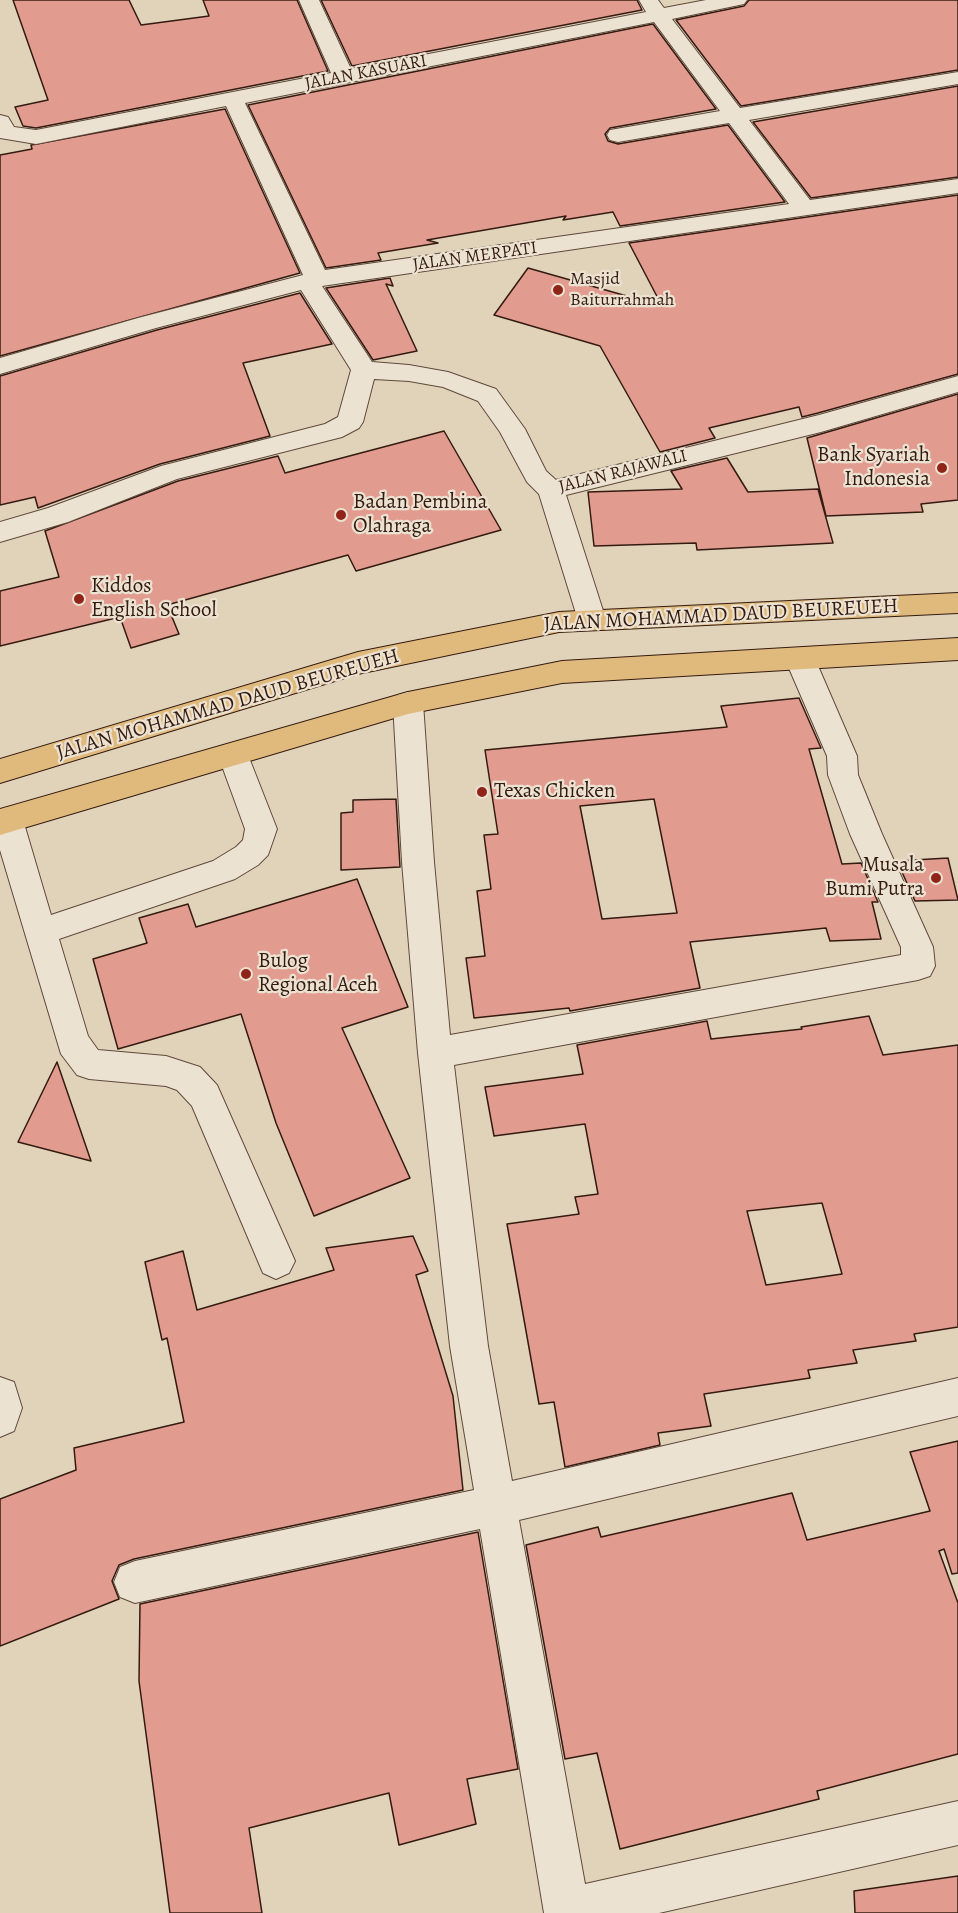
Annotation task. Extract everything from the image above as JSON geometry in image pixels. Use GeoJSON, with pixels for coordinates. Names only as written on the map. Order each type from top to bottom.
{"type":"FeatureCollection","features":[{"type":"Feature","properties":{"kind":"highway","name":"JALAN MOHAMMAD DAUD BEUREUEH"},"geometry":{"type":"LineString","coordinates":[[0,771],[358,663],[559,622],[958,603]]}},
{"type":"Feature","properties":{"kind":"highway"},"geometry":{"type":"LineString","coordinates":[[4,820],[408,703],[562,672],[958,649]]}},
{"type":"Feature","properties":{"kind":"street"},"geometry":{"type":"LineString","coordinates":[[309,0],[344,78]]}},
{"type":"Feature","properties":{"kind":"street","name":"JALAN KASUARI"},"geometry":{"type":"LineString","coordinates":[[0,122],[7,133],[36,137],[344,78],[653,8],[737,0]]}},
{"type":"Feature","properties":{"kind":"street"},"geometry":{"type":"LineString","coordinates":[[653,8],[805,209]]}},
{"type":"Feature","properties":{"kind":"street"},"geometry":{"type":"LineString","coordinates":[[618,135],[958,78]]}},
{"type":"Feature","properties":{"kind":"street"},"geometry":{"type":"LineString","coordinates":[[0,532],[58,515],[170,472],[333,431],[350,422],[364,370],[313,281],[233,99]]}},
{"type":"Feature","properties":{"kind":"street","name":"JALAN MERPATI"},"geometry":{"type":"LineString","coordinates":[[0,366],[147,323],[313,281],[958,186]]}},
{"type":"Feature","properties":{"kind":"street","name":"JALAN RAJAWALI"},"geometry":{"type":"LineString","coordinates":[[364,370],[409,373],[448,380],[487,396],[512,429],[537,476],[551,490],[821,423],[958,384]]}},
{"type":"Feature","properties":{"kind":"street"},"geometry":{"type":"LineString","coordinates":[[551,490],[592,620]]}},
{"type":"Feature","properties":{"kind":"street"},"geometry":{"type":"LineString","coordinates":[[435,1053],[918,966],[917,947],[866,834],[843,775],[842,756],[800,659]]}},
{"type":"Feature","properties":{"kind":"street"},"geometry":{"type":"LineString","coordinates":[[408,703],[418,862],[435,1053],[469,1346],[567,1912],[958,1823]]}},
{"type":"Feature","properties":{"kind":"street"},"geometry":{"type":"LineString","coordinates":[[40,932],[224,870],[247,856],[257,846],[261,829],[233,755]]}},
{"type":"Feature","properties":{"kind":"street"},"geometry":{"type":"LineString","coordinates":[[4,820],[73,1043],[89,1064],[166,1071],[188,1078],[205,1096],[276,1261]]}},
{"type":"Feature","properties":{"kind":"street"},"geometry":{"type":"LineString","coordinates":[[0,1396],[2,1408],[0,1417]]}},
{"type":"Feature","properties":{"kind":"street"},"geometry":{"type":"LineString","coordinates":[[135,1582],[496,1505],[958,1397]]}},
{"type":"Feature","properties":{"kind":"building"},"geometry":{"type":"Polygon","coordinates":[[[13,0],[129,0],[141,25],[209,16],[203,0],[297,0],[328,71],[36,128],[23,126],[15,107],[48,100],[13,0]]]}},
{"type":"Feature","properties":{"kind":"building"},"geometry":{"type":"Polygon","coordinates":[[[321,0],[637,0],[642,10],[352,66],[321,0]]]}},
{"type":"Feature","properties":{"kind":"building"},"geometry":{"type":"Polygon","coordinates":[[[749,0],[958,0],[958,70],[741,106],[676,20],[744,6],[749,0]]]}},
{"type":"Feature","properties":{"kind":"building"},"geometry":{"type":"Polygon","coordinates":[[[653,24],[716,109],[610,128],[605,134],[608,141],[618,144],[728,125],[785,202],[620,226],[613,212],[563,220],[566,216],[427,240],[438,243],[378,253],[381,260],[326,268],[248,105],[653,24]]]}},
{"type":"Feature","properties":{"kind":"building"},"geometry":{"type":"Polygon","coordinates":[[[958,86],[958,177],[811,198],[753,122],[958,86]]]}},
{"type":"Feature","properties":{"kind":"building"},"geometry":{"type":"Polygon","coordinates":[[[225,109],[300,273],[0,356],[0,155],[32,149],[31,145],[225,109]]]}},
{"type":"Feature","properties":{"kind":"building"},"geometry":{"type":"Polygon","coordinates":[[[958,195],[958,374],[818,413],[802,417],[799,407],[709,428],[715,438],[660,452],[600,346],[494,315],[528,268],[662,306],[629,243],[958,195]]]}},
{"type":"Feature","properties":{"kind":"building"},"geometry":{"type":"Polygon","coordinates":[[[390,278],[393,286],[386,284],[417,351],[373,360],[326,288],[390,278]]]}},
{"type":"Feature","properties":{"kind":"building"},"geometry":{"type":"Polygon","coordinates":[[[300,293],[332,344],[243,363],[270,436],[160,464],[38,508],[35,497],[0,505],[0,376],[157,330],[300,293]]]}},
{"type":"Feature","properties":{"kind":"building"},"geometry":{"type":"Polygon","coordinates":[[[958,394],[958,500],[921,504],[923,512],[826,516],[807,438],[958,394]]]}},
{"type":"Feature","properties":{"kind":"building"},"geometry":{"type":"Polygon","coordinates":[[[444,431],[501,530],[356,571],[348,555],[167,605],[179,634],[131,648],[120,617],[0,646],[0,591],[59,577],[45,531],[178,481],[278,456],[285,473],[444,431]]]}},
{"type":"Feature","properties":{"kind":"building"},"geometry":{"type":"Polygon","coordinates":[[[727,458],[748,492],[818,489],[833,543],[697,550],[696,543],[594,546],[588,492],[682,489],[671,471],[727,458]]]}},
{"type":"Feature","properties":{"kind":"building"},"geometry":{"type":"Polygon","coordinates":[[[799,698],[821,748],[809,749],[842,864],[861,863],[878,902],[872,902],[881,939],[830,941],[826,928],[690,942],[700,988],[570,1011],[569,1008],[474,1018],[466,958],[485,956],[477,891],[491,889],[484,835],[498,834],[485,750],[727,727],[721,706],[799,698]],[[654,799],[580,806],[602,919],[677,913],[654,799]]]}},
{"type":"Feature","properties":{"kind":"building"},"geometry":{"type":"Polygon","coordinates":[[[396,799],[400,867],[341,870],[341,813],[353,812],[353,800],[396,799]]]}},
{"type":"Feature","properties":{"kind":"building","name":"Musala Bumi Putra"},"geometry":{"type":"Polygon","coordinates":[[[948,858],[958,900],[915,901],[897,861],[948,858]]]}},
{"type":"Feature","properties":{"kind":"building","name":"Bulog Regional Aceh"},"geometry":{"type":"Polygon","coordinates":[[[357,879],[408,1007],[342,1028],[410,1178],[314,1216],[276,1123],[241,1014],[118,1049],[93,959],[147,943],[139,918],[188,904],[196,927],[357,879]]]}},
{"type":"Feature","properties":{"kind":"building"},"geometry":{"type":"Polygon","coordinates":[[[869,1016],[883,1055],[958,1045],[958,1327],[914,1334],[916,1341],[853,1350],[857,1363],[808,1370],[810,1378],[704,1394],[711,1426],[658,1433],[660,1445],[565,1467],[554,1402],[539,1404],[507,1224],[579,1214],[575,1197],[598,1194],[585,1124],[494,1136],[485,1087],[583,1074],[577,1045],[707,1021],[711,1039],[802,1029],[801,1027],[869,1016]],[[822,1203],[747,1211],[766,1285],[842,1274],[822,1203]]]}},
{"type":"Feature","properties":{"kind":"building"},"geometry":{"type":"Polygon","coordinates":[[[57,1062],[91,1161],[18,1142],[57,1062]]]}},
{"type":"Feature","properties":{"kind":"building"},"geometry":{"type":"Polygon","coordinates":[[[413,1236],[428,1271],[416,1275],[453,1396],[463,1490],[134,1559],[119,1565],[112,1581],[119,1599],[0,1646],[0,1499],[76,1470],[74,1448],[184,1422],[167,1338],[162,1340],[145,1262],[183,1251],[197,1310],[334,1270],[326,1248],[413,1236]]]}},
{"type":"Feature","properties":{"kind":"building"},"geometry":{"type":"Polygon","coordinates":[[[958,1441],[958,1573],[952,1574],[944,1549],[939,1551],[958,1603],[958,1754],[817,1791],[819,1799],[620,1849],[597,1753],[565,1759],[526,1545],[598,1527],[601,1537],[792,1493],[807,1540],[930,1511],[910,1452],[958,1441]]]}},
{"type":"Feature","properties":{"kind":"building"},"geometry":{"type":"Polygon","coordinates":[[[478,1532],[518,1769],[467,1779],[476,1824],[399,1845],[389,1793],[249,1828],[262,1913],[170,1913],[139,1681],[140,1604],[478,1532]]]}},
{"type":"Feature","properties":{"kind":"building"},"geometry":{"type":"Polygon","coordinates":[[[958,1876],[958,1913],[855,1913],[854,1891],[958,1876]]]}},
{"type":"Feature","properties":{"kind":"place","name":"Masjid Baiturrahmah"},"geometry":{"type":"Point","coordinates":[558,290]}},
{"type":"Feature","properties":{"kind":"place","name":"Bank Syariah Indonesia"},"geometry":{"type":"Point","coordinates":[942,468]}},
{"type":"Feature","properties":{"kind":"place","name":"Badan Pembina Olahraga"},"geometry":{"type":"Point","coordinates":[341,515]}},
{"type":"Feature","properties":{"kind":"place","name":"Kiddos English School"},"geometry":{"type":"Point","coordinates":[79,599]}},
{"type":"Feature","properties":{"kind":"place","name":"Texas Chicken"},"geometry":{"type":"Point","coordinates":[482,792]}},
{"type":"Feature","properties":{"kind":"place","name":"Musala Bumi Putra"},"geometry":{"type":"Point","coordinates":[936,878]}},
{"type":"Feature","properties":{"kind":"place","name":"Bulog Regional Aceh"},"geometry":{"type":"Point","coordinates":[246,974]}}]}
